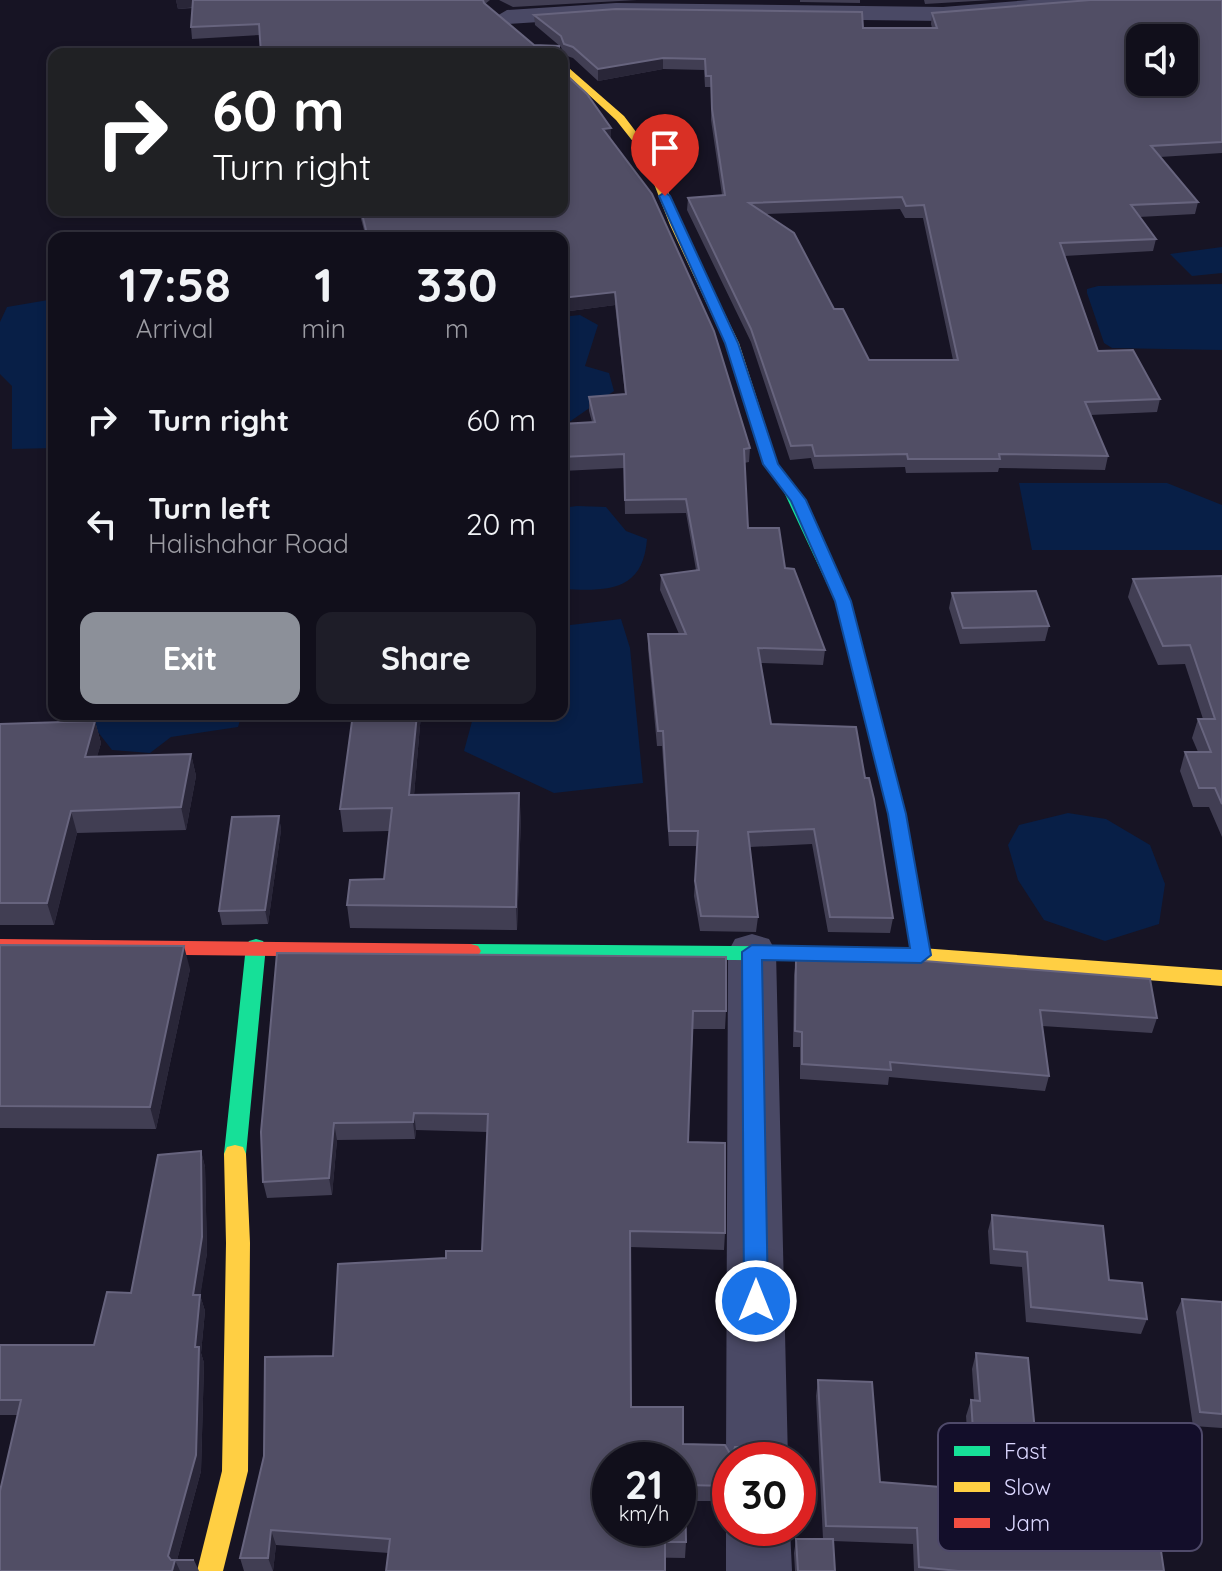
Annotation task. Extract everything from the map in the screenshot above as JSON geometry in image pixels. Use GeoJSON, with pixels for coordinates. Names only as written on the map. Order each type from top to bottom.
{"type":"FeatureCollection","features":[{"type":"Feature","properties":{"kind":"street"},"geometry":{"type":"LineString","coordinates":[[487,0],[543,48]]}},
{"type":"Feature","properties":{"kind":"street"},"geometry":{"type":"LineString","coordinates":[[507,17],[606,10],[943,14],[1111,0]]}},
{"type":"Feature","properties":{"kind":"street"},"geometry":{"type":"LineString","coordinates":[[568,70],[620,118],[647,153],[676,225],[732,343],[771,464],[798,500],[843,601],[897,814],[921,955]]}},
{"type":"Feature","properties":{"kind":"street"},"geometry":{"type":"LineString","coordinates":[[0,946],[256,946],[921,955],[1222,978]]}},
{"type":"Feature","properties":{"kind":"street"},"geometry":{"type":"LineString","coordinates":[[210,1571],[235,1471],[238,1243],[235,1149],[256,946]]}},
{"type":"Feature","properties":{"kind":"street"},"geometry":{"type":"LineString","coordinates":[[752,952],[757,1442]]}},
{"type":"Feature","properties":{"kind":"street"},"geometry":{"type":"LineString","coordinates":[[758,1546],[759,1571]]}},
{"type":"Feature","properties":{"kind":"water"},"geometry":{"type":"Polygon","coordinates":[[[1222,247],[1222,273],[1192,276],[1170,254],[1222,247]]]}},
{"type":"Feature","properties":{"kind":"water"},"geometry":{"type":"Polygon","coordinates":[[[1222,284],[1222,350],[1112,348],[1104,343],[1087,293],[1087,289],[1098,286],[1222,284]]]}},
{"type":"Feature","properties":{"kind":"water"},"geometry":{"type":"Polygon","coordinates":[[[48,300],[48,448],[12,449],[12,386],[0,374],[0,322],[7,307],[48,300]]]}},
{"type":"Feature","properties":{"kind":"water"},"geometry":{"type":"Polygon","coordinates":[[[580,315],[598,325],[585,366],[609,373],[614,391],[568,423],[568,316],[580,315]]]}},
{"type":"Feature","properties":{"kind":"water"},"geometry":{"type":"Polygon","coordinates":[[[1019,483],[1167,483],[1222,505],[1222,550],[1032,550],[1019,483]]]}},
{"type":"Feature","properties":{"kind":"water"},"geometry":{"type":"Polygon","coordinates":[[[568,507],[606,507],[626,531],[647,539],[644,557],[630,579],[607,588],[568,589],[568,507]]]}},
{"type":"Feature","properties":{"kind":"water"},"geometry":{"type":"Polygon","coordinates":[[[621,619],[630,648],[643,783],[554,793],[464,751],[472,720],[568,720],[568,625],[621,619]]]}},
{"type":"Feature","properties":{"kind":"water"},"geometry":{"type":"Polygon","coordinates":[[[93,720],[240,720],[238,727],[171,737],[150,753],[112,750],[93,720]]]}},
{"type":"Feature","properties":{"kind":"water"},"geometry":{"type":"Polygon","coordinates":[[[1068,813],[1106,819],[1150,845],[1165,884],[1159,924],[1105,941],[1044,920],[1018,880],[1008,845],[1019,825],[1068,813]]]}},
{"type":"Feature","properties":{"kind":"building"},"geometry":{"type":"Polygon","coordinates":[[[193,0],[483,0],[534,45],[559,48],[261,48],[259,24],[191,27],[193,0]]]}},
{"type":"Feature","properties":{"kind":"building"},"geometry":{"type":"Polygon","coordinates":[[[1090,0],[1222,0],[1222,142],[1151,146],[1198,202],[1131,205],[1156,239],[1060,243],[1098,351],[1133,350],[1160,399],[1085,402],[1108,456],[999,454],[1000,459],[908,459],[907,454],[815,456],[812,445],[791,446],[751,329],[688,198],[725,195],[712,109],[711,76],[706,76],[705,59],[663,58],[598,69],[573,47],[564,44],[561,36],[534,15],[616,9],[862,12],[863,28],[937,28],[932,13],[1090,0]],[[902,197],[749,203],[794,233],[834,309],[843,309],[869,360],[958,360],[924,205],[906,206],[902,197]]]}},
{"type":"Feature","properties":{"kind":"building"},"geometry":{"type":"Polygon","coordinates":[[[568,77],[587,94],[611,128],[603,129],[652,194],[714,331],[750,448],[744,449],[748,528],[779,528],[785,568],[794,569],[825,650],[758,648],[771,724],[856,727],[865,778],[869,778],[874,799],[893,918],[830,917],[814,829],[748,832],[758,917],[701,916],[695,881],[698,831],[669,831],[663,731],[658,731],[648,634],[686,634],[661,575],[699,570],[686,499],[625,500],[624,454],[568,457],[568,424],[595,422],[589,397],[626,394],[615,292],[568,297],[568,232],[366,232],[362,216],[568,216],[568,77]]]}},
{"type":"Feature","properties":{"kind":"building"},"geometry":{"type":"Polygon","coordinates":[[[1222,576],[1222,804],[1215,788],[1199,788],[1185,752],[1211,752],[1198,719],[1215,719],[1190,645],[1163,646],[1133,579],[1222,576]]]}},
{"type":"Feature","properties":{"kind":"building"},"geometry":{"type":"Polygon","coordinates":[[[1036,591],[1049,626],[963,628],[952,593],[1036,591]]]}},
{"type":"Feature","properties":{"kind":"building"},"geometry":{"type":"Polygon","coordinates":[[[352,720],[416,720],[409,795],[519,793],[516,907],[347,905],[350,880],[384,879],[392,808],[340,809],[352,720]]]}},
{"type":"Feature","properties":{"kind":"building"},"geometry":{"type":"Polygon","coordinates":[[[95,721],[85,757],[191,754],[181,807],[71,811],[47,903],[0,903],[0,724],[95,721]]]}},
{"type":"Feature","properties":{"kind":"building"},"geometry":{"type":"Polygon","coordinates":[[[279,816],[265,910],[219,911],[232,817],[279,816]]]}},
{"type":"Feature","properties":{"kind":"building"},"geometry":{"type":"Polygon","coordinates":[[[0,945],[184,946],[150,1107],[0,1106],[0,945]]]}},
{"type":"Feature","properties":{"kind":"building"},"geometry":{"type":"Polygon","coordinates":[[[277,953],[726,957],[726,1011],[693,1011],[688,1142],[725,1143],[725,1233],[630,1231],[631,1407],[683,1407],[683,1442],[592,1442],[592,1546],[665,1546],[665,1571],[386,1571],[390,1539],[271,1530],[268,1558],[240,1558],[264,1456],[265,1357],[333,1356],[338,1264],[446,1258],[446,1251],[482,1251],[488,1114],[414,1113],[413,1122],[334,1123],[329,1178],[263,1182],[261,1132],[277,953]]]}},
{"type":"Feature","properties":{"kind":"building"},"geometry":{"type":"Polygon","coordinates":[[[796,960],[924,961],[1150,979],[1157,1018],[1040,1010],[1049,1076],[890,1062],[891,1070],[802,1064],[802,1032],[795,1031],[796,960]]]}},
{"type":"Feature","properties":{"kind":"building"},"geometry":{"type":"Polygon","coordinates":[[[201,1151],[202,1237],[193,1295],[200,1295],[195,1347],[199,1347],[196,1455],[168,1556],[175,1560],[172,1571],[0,1571],[0,1491],[21,1400],[0,1400],[0,1345],[94,1345],[107,1292],[131,1293],[158,1155],[201,1151]]]}},
{"type":"Feature","properties":{"kind":"building"},"geometry":{"type":"Polygon","coordinates":[[[992,1215],[1103,1226],[1109,1280],[1142,1283],[1147,1319],[1031,1307],[1027,1252],[994,1249],[992,1215]]]}},
{"type":"Feature","properties":{"kind":"building"},"geometry":{"type":"Polygon","coordinates":[[[1182,1299],[1222,1302],[1222,1414],[1200,1412],[1182,1299]]]}},
{"type":"Feature","properties":{"kind":"building"},"geometry":{"type":"Polygon","coordinates":[[[976,1353],[1028,1358],[1034,1423],[973,1423],[971,1400],[980,1401],[976,1353]]]}},
{"type":"Feature","properties":{"kind":"building"},"geometry":{"type":"Polygon","coordinates":[[[818,1380],[872,1382],[880,1482],[938,1487],[938,1551],[1161,1551],[1164,1571],[958,1571],[919,1567],[917,1528],[826,1526],[818,1380]]]}},
{"type":"Feature","properties":{"kind":"building"},"geometry":{"type":"Polygon","coordinates":[[[696,1444],[712,1445],[712,1486],[696,1485],[696,1444]]]}},
{"type":"Feature","properties":{"kind":"building"},"geometry":{"type":"Polygon","coordinates":[[[816,1539],[833,1539],[835,1571],[798,1571],[796,1546],[816,1546],[816,1539]]]}},
{"type":"Feature","properties":{"kind":"traffic: fast"},"geometry":{"type":"LineString","coordinates":[[790,490],[843,601],[897,814],[921,955]]}},
{"type":"Feature","properties":{"kind":"traffic: fast"},"geometry":{"type":"LineString","coordinates":[[235,1154],[256,946]]}},
{"type":"Feature","properties":{"kind":"traffic: fast"},"geometry":{"type":"LineString","coordinates":[[471,951],[843,954]]}},
{"type":"Feature","properties":{"kind":"traffic: slow"},"geometry":{"type":"LineString","coordinates":[[568,70],[620,118],[647,153],[676,225],[732,343],[771,464],[790,490]]}},
{"type":"Feature","properties":{"kind":"traffic: slow"},"geometry":{"type":"LineString","coordinates":[[843,954],[921,955],[1222,978]]}},
{"type":"Feature","properties":{"kind":"traffic: slow"},"geometry":{"type":"LineString","coordinates":[[210,1571],[235,1471],[238,1243],[235,1154]]}},
{"type":"Feature","properties":{"kind":"traffic: jam"},"geometry":{"type":"LineString","coordinates":[[0,946],[471,951]]}},
{"type":"Feature","properties":{"kind":"route"},"geometry":{"type":"LineString","coordinates":[[665,196],[732,343],[743,386],[771,464],[798,500],[843,601],[897,814],[921,955],[752,952],[756,1301]]}}]}
